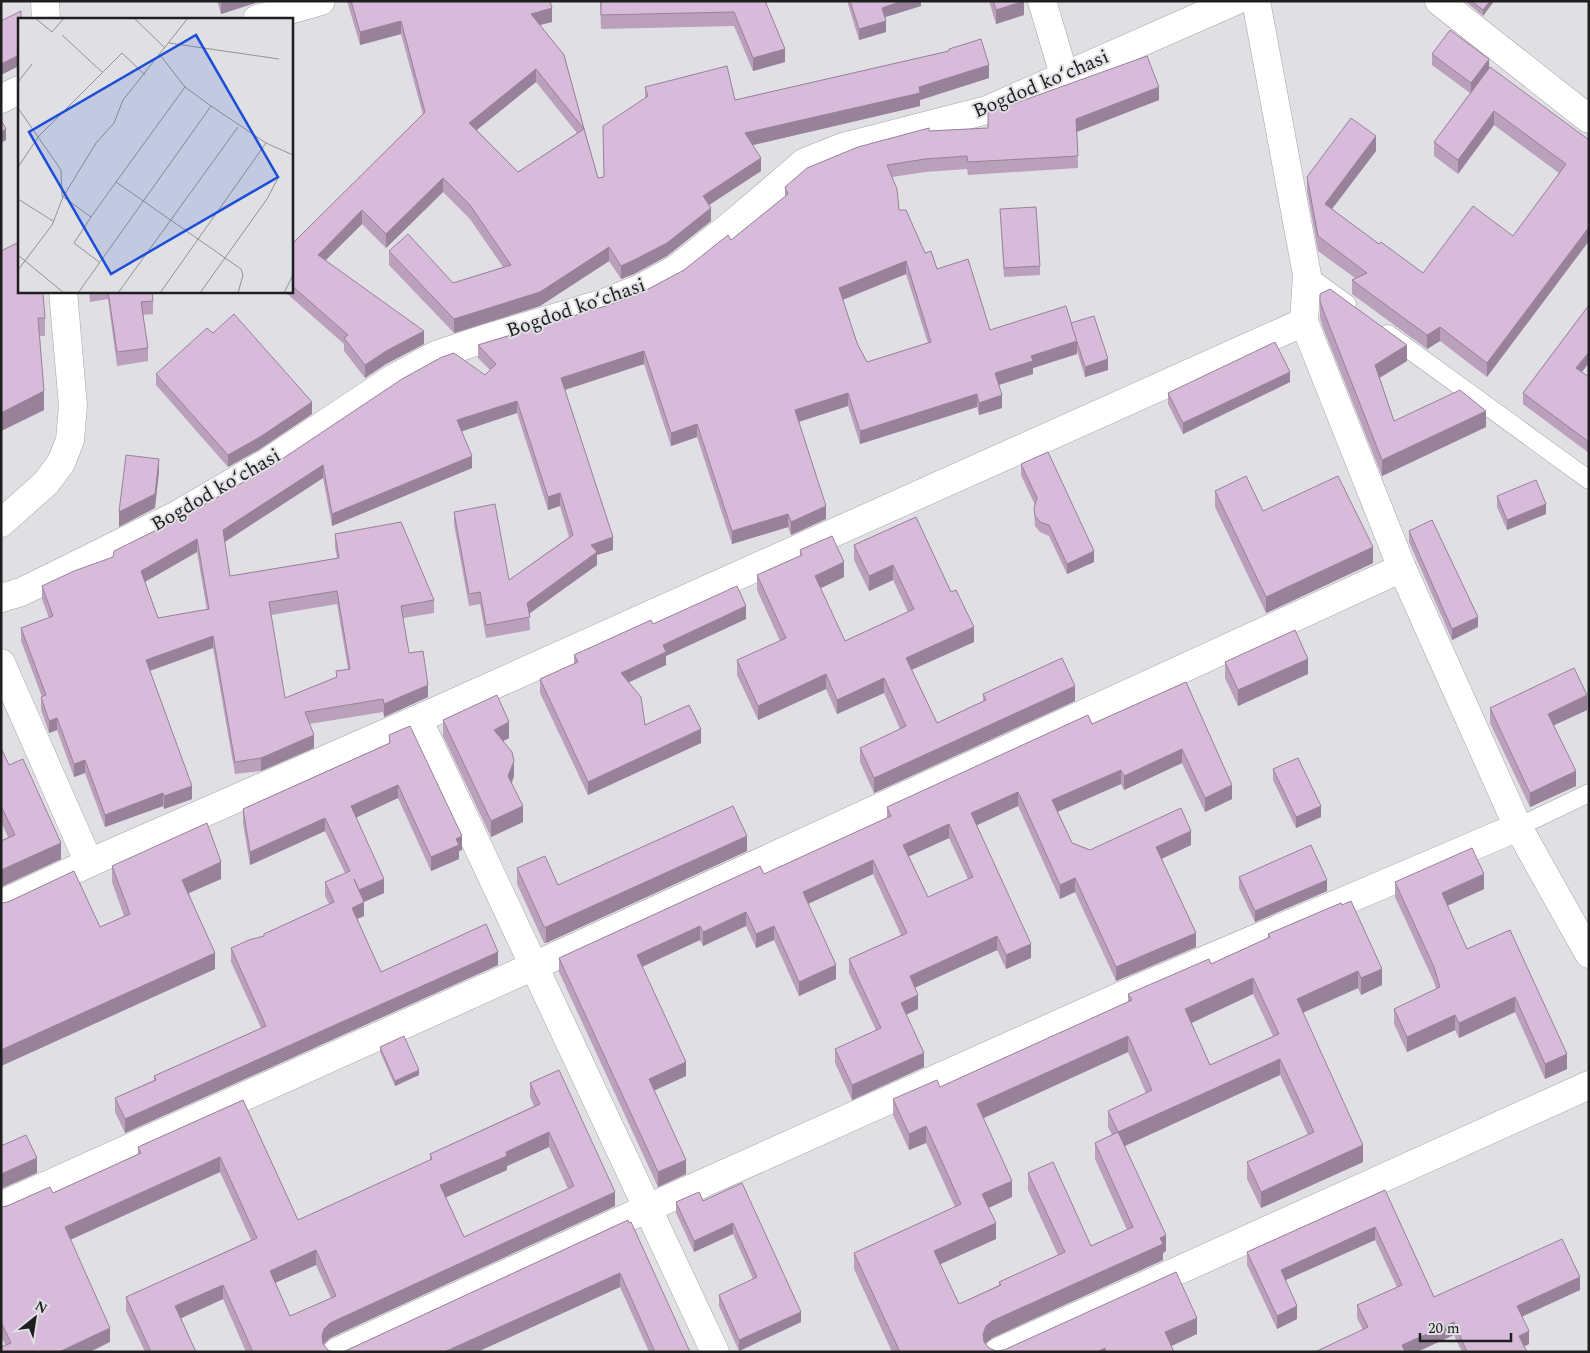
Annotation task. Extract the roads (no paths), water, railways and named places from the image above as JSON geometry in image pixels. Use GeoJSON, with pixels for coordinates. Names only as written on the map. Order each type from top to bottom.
{"type":"FeatureCollection","features":[{"type":"Feature","properties":{"kind":"street"},"geometry":{"type":"LineString","coordinates":[[45,1],[46,18]]}},
{"type":"Feature","properties":{"kind":"street"},"geometry":{"type":"LineString","coordinates":[[261,18],[321,1]]}},
{"type":"Feature","properties":{"kind":"street"},"geometry":{"type":"LineString","coordinates":[[1042,1],[1064,75]]}},
{"type":"Feature","properties":{"kind":"street","name":"Bogdod koʻchasi"},"geometry":{"type":"LineString","coordinates":[[1,598],[21,592],[175,516],[268,462],[394,378],[436,355],[604,303],[641,288],[676,269],[805,162],[843,147],[987,110],[1236,1]]}},
{"type":"Feature","properties":{"kind":"street"},"geometry":{"type":"LineString","coordinates":[[1256,1],[1307,275],[1304,322],[1402,568],[1518,827],[1589,954]]}},
{"type":"Feature","properties":{"kind":"street"},"geometry":{"type":"LineString","coordinates":[[1439,1],[1589,119]]}},
{"type":"Feature","properties":{"kind":"street"},"geometry":{"type":"LineString","coordinates":[[1,99],[18,90]]}},
{"type":"Feature","properties":{"kind":"street"},"geometry":{"type":"LineString","coordinates":[[1,523],[46,483],[61,463],[70,440],[74,406],[63,292]]}},
{"type":"Feature","properties":{"kind":"street"},"geometry":{"type":"LineString","coordinates":[[1,904],[89,863],[418,719],[1304,322]]}},
{"type":"Feature","properties":{"kind":"street"},"geometry":{"type":"LineString","coordinates":[[1,1206],[534,966],[1402,568]]}},
{"type":"Feature","properties":{"kind":"street"},"geometry":{"type":"LineString","coordinates":[[1,663],[89,863]]}},
{"type":"Feature","properties":{"kind":"street"},"geometry":{"type":"LineString","coordinates":[[418,719],[715,1352]]}},
{"type":"Feature","properties":{"kind":"street"},"geometry":{"type":"LineString","coordinates":[[337,1352],[648,1208],[1130,992],[1518,827]]}},
{"type":"Feature","properties":{"kind":"street"},"geometry":{"type":"LineString","coordinates":[[998,1352],[1589,1085]]}},
{"type":"Feature","properties":{"kind":"lane"},"geometry":{"type":"LineString","coordinates":[[1307,275],[1589,480]]}},
{"type":"Feature","properties":{"kind":"lane"},"geometry":{"type":"LineString","coordinates":[[1518,827],[1589,793]]}}]}
